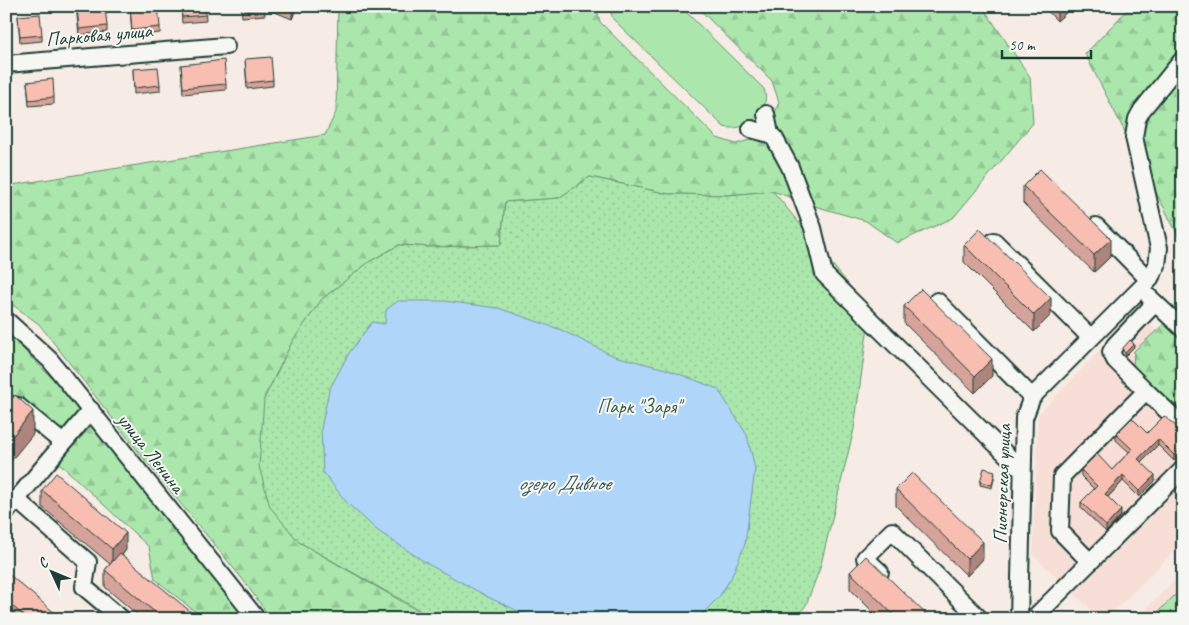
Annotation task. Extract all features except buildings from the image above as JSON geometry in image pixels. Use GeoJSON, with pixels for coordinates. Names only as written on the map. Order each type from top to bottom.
{"type":"FeatureCollection","features":[{"type":"Feature","properties":{"kind":"street","name":"Парковая улица"},"geometry":{"type":"LineString","coordinates":[[6,64],[226,46]]}},
{"type":"Feature","properties":{"kind":"street"},"geometry":{"type":"LineString","coordinates":[[1144,284],[1157,265],[1159,248],[1134,137],[1137,118],[1183,59]]}},
{"type":"Feature","properties":{"kind":"street"},"geometry":{"type":"LineString","coordinates":[[766,114],[770,134]]}},
{"type":"Feature","properties":{"kind":"street"},"geometry":{"type":"LineString","coordinates":[[751,129],[770,134],[775,139],[790,167],[813,228],[824,274],[1022,470]]}},
{"type":"Feature","properties":{"kind":"street"},"geometry":{"type":"LineString","coordinates":[[1088,218],[1144,284],[1155,303],[1183,330]]}},
{"type":"Feature","properties":{"kind":"street"},"geometry":{"type":"LineString","coordinates":[[994,241],[1090,337]]}},
{"type":"Feature","properties":{"kind":"street","name":"Пионерская улица"},"geometry":{"type":"LineString","coordinates":[[1019,619],[1024,418],[1032,397],[1144,284]]}},
{"type":"Feature","properties":{"kind":"street"},"geometry":{"type":"LineString","coordinates":[[937,300],[1032,397]]}},
{"type":"Feature","properties":{"kind":"street"},"geometry":{"type":"LineString","coordinates":[[1155,303],[1115,345],[1112,352],[1115,360],[1183,426]]}},
{"type":"Feature","properties":{"kind":"street","name":"улица Ленина"},"geometry":{"type":"LineString","coordinates":[[6,320],[50,360],[257,619]]}},
{"type":"Feature","properties":{"kind":"street"},"geometry":{"type":"LineString","coordinates":[[1090,562],[1060,531],[1062,476],[1146,390]]}},
{"type":"Feature","properties":{"kind":"street"},"geometry":{"type":"LineString","coordinates":[[6,410],[10,406],[18,406],[63,443]]}},
{"type":"Feature","properties":{"kind":"street"},"geometry":{"type":"LineString","coordinates":[[90,410],[11,506],[88,562],[84,587],[122,619]]}},
{"type":"Feature","properties":{"kind":"street"},"geometry":{"type":"LineString","coordinates":[[1033,619],[1183,468]]}},
{"type":"Feature","properties":{"kind":"street"},"geometry":{"type":"LineString","coordinates":[[893,585],[860,564],[892,531],[980,619]]}},
{"type":"Feature","properties":{"kind":"shaded area"},"geometry":{"type":"Polygon","coordinates":[[[1137,312],[1183,357],[1183,542],[1106,619],[1101,619],[1033,555],[1038,415],[1137,312]]]}},
{"type":"Feature","properties":{"kind":"shaded area"},"geometry":{"type":"Polygon","coordinates":[[[1183,572],[1183,619],[1136,619],[1183,572]]]}},
{"type":"Feature","properties":{"kind":"green space"},"geometry":{"type":"Polygon","coordinates":[[[338,6],[596,6],[600,22],[717,138],[736,144],[753,139],[773,118],[779,102],[772,81],[696,6],[982,6],[1030,77],[1033,123],[953,218],[897,243],[866,221],[808,204],[773,191],[728,195],[669,194],[590,177],[559,198],[505,202],[501,245],[431,247],[399,245],[369,262],[322,299],[292,342],[264,399],[299,542],[432,619],[271,619],[244,581],[145,460],[39,324],[6,300],[6,186],[325,135],[336,112],[338,6]]]}},
{"type":"Feature","properties":{"kind":"green space"},"geometry":{"type":"Polygon","coordinates":[[[609,6],[680,6],[764,89],[764,105],[761,112],[741,127],[724,127],[613,19],[609,6]]]}},
{"type":"Feature","properties":{"kind":"green space"},"geometry":{"type":"Polygon","coordinates":[[[1131,6],[1183,6],[1183,245],[1085,54],[1131,6]]]}},
{"type":"Feature","properties":{"kind":"green space","name":"Парк \"Заря\""},"geometry":{"type":"Polygon","coordinates":[[[590,177],[669,194],[728,195],[773,191],[870,311],[854,429],[820,568],[806,605],[796,619],[435,619],[299,542],[270,507],[259,466],[264,399],[292,342],[322,299],[369,262],[399,245],[431,247],[501,245],[505,202],[559,198],[590,177]]]}},
{"type":"Feature","properties":{"kind":"green space"},"geometry":{"type":"Polygon","coordinates":[[[1183,302],[1183,413],[1133,366],[1134,351],[1165,323],[1183,302]]]}},
{"type":"Feature","properties":{"kind":"green space"},"geometry":{"type":"Polygon","coordinates":[[[6,332],[70,396],[245,619],[204,619],[155,579],[149,547],[59,463],[72,443],[6,393],[6,332]]]}},
{"type":"Feature","properties":{"kind":"green space"},"geometry":{"type":"Polygon","coordinates":[[[1183,587],[1183,618],[1162,619],[1157,613],[1183,587]]]}},
{"type":"Feature","properties":{"kind":"water","name":"озеро Дивное"},"geometry":{"type":"Polygon","coordinates":[[[398,301],[444,301],[498,308],[559,329],[614,356],[666,369],[718,389],[747,435],[755,469],[745,544],[731,578],[719,597],[697,619],[535,619],[490,598],[428,564],[378,531],[347,503],[323,472],[321,429],[329,390],[349,353],[372,322],[385,324],[386,310],[398,301]]]}}]}
